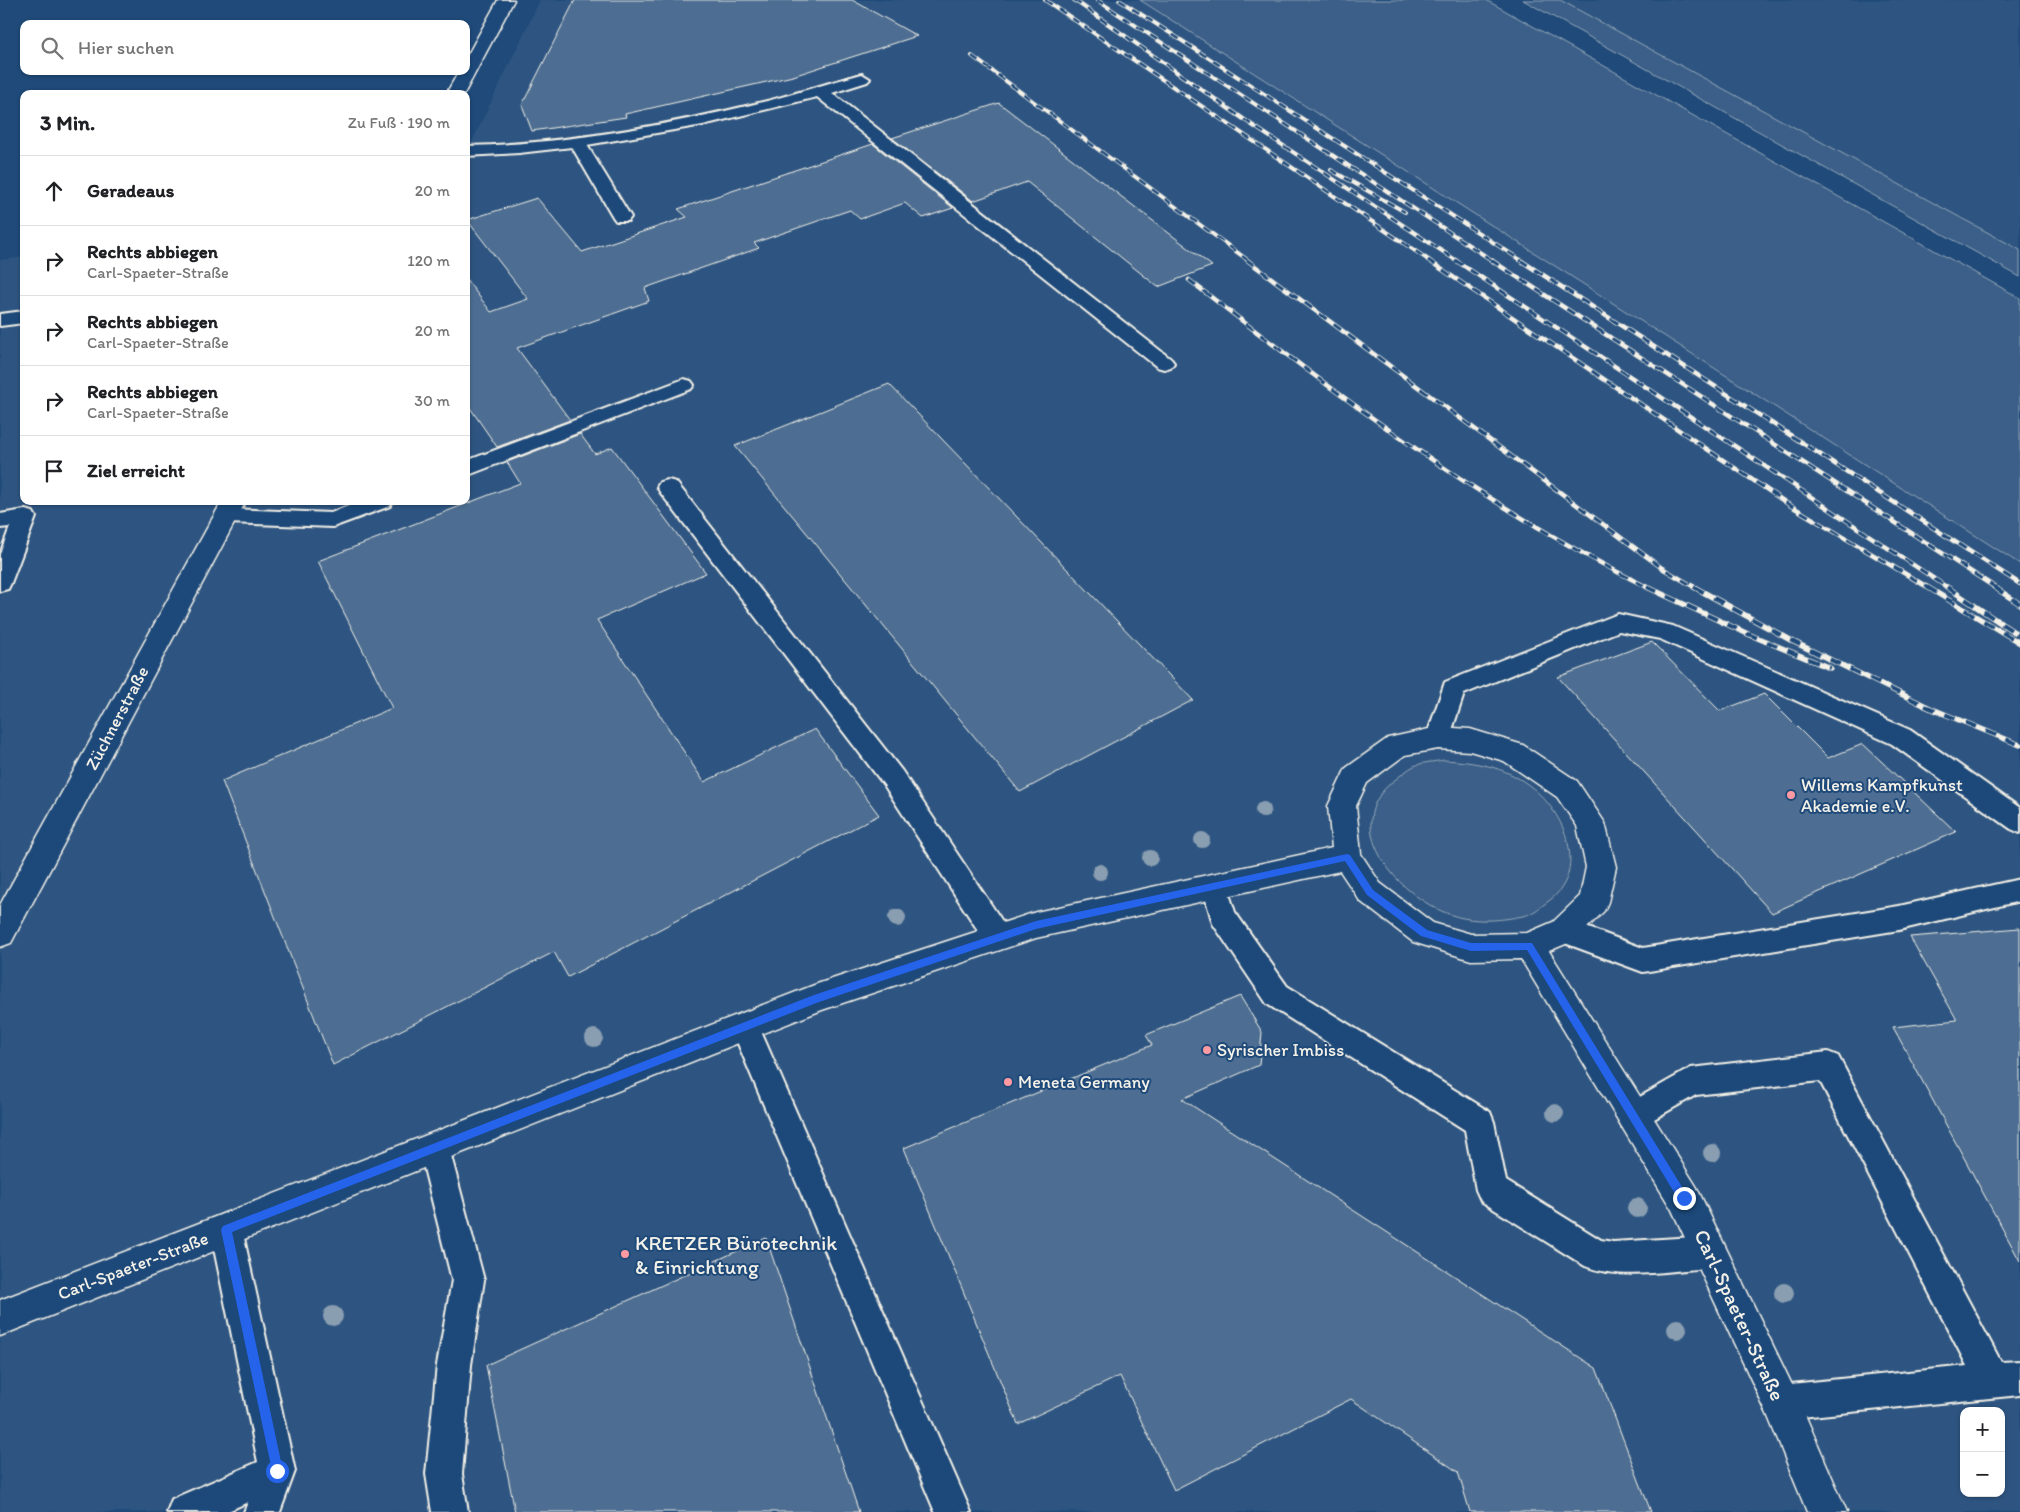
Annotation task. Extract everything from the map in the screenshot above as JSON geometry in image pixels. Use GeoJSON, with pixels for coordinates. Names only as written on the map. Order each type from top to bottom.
{"type":"FeatureCollection","features":[{"type":"Feature","properties":{"kind":"street"},"geometry":{"type":"LineString","coordinates":[[470,66],[506,0]]}},
{"type":"Feature","properties":{"kind":"street"},"geometry":{"type":"LineString","coordinates":[[457,90],[465,75]]}},
{"type":"Feature","properties":{"kind":"street","name":"Züchnerstraße"},"geometry":{"type":"LineString","coordinates":[[0,934],[230,509]]}},
{"type":"Feature","properties":{"kind":"street"},"geometry":{"type":"LineString","coordinates":[[1438,738],[1470,740],[1513,753],[1567,789],[1591,823],[1602,867],[1593,902],[1564,931],[1529,946],[1471,947],[1424,933],[1370,892],[1347,857],[1342,806],[1356,776],[1398,746],[1438,738]]}},
{"type":"Feature","properties":{"kind":"street","name":"Carl-Spaeter-Straße"},"geometry":{"type":"LineString","coordinates":[[0,1318],[817,998],[1036,925],[1347,857]]}},
{"type":"Feature","properties":{"kind":"street","name":"Carl-Spaeter-Straße"},"geometry":{"type":"LineString","coordinates":[[1529,946],[1684,1198],[1781,1402],[1827,1512]]}},
{"type":"Feature","properties":{"kind":"lane"},"geometry":{"type":"LineString","coordinates":[[470,151],[506,151],[700,122],[820,92],[862,79]]}},
{"type":"Feature","properties":{"kind":"lane"},"geometry":{"type":"LineString","coordinates":[[820,92],[1164,363]]}},
{"type":"Feature","properties":{"kind":"lane"},"geometry":{"type":"LineString","coordinates":[[577,141],[622,217]]}},
{"type":"Feature","properties":{"kind":"lane"},"geometry":{"type":"LineString","coordinates":[[0,320],[20,318]]}},
{"type":"Feature","properties":{"kind":"lane"},"geometry":{"type":"LineString","coordinates":[[470,467],[684,384]]}},
{"type":"Feature","properties":{"kind":"lane"},"geometry":{"type":"LineString","coordinates":[[668,487],[893,778],[998,938]]}},
{"type":"Feature","properties":{"kind":"lane"},"geometry":{"type":"LineString","coordinates":[[230,509],[333,520],[372,505]]}},
{"type":"Feature","properties":{"kind":"lane"},"geometry":{"type":"LineString","coordinates":[[0,521],[25,517],[0,583]]}},
{"type":"Feature","properties":{"kind":"lane"},"geometry":{"type":"LineString","coordinates":[[1438,738],[1454,688],[1618,622],[1665,632],[1902,736],[2020,822]]}},
{"type":"Feature","properties":{"kind":"lane"},"geometry":{"type":"LineString","coordinates":[[1215,886],[1223,916],[1277,994],[1479,1122],[1492,1190],[1596,1254],[1613,1258],[1710,1252]]}},
{"type":"Feature","properties":{"kind":"lane"},"geometry":{"type":"LineString","coordinates":[[1564,931],[1643,960],[1899,918],[2020,890]]}},
{"type":"Feature","properties":{"kind":"lane"},"geometry":{"type":"LineString","coordinates":[[745,1027],[953,1512]]}},
{"type":"Feature","properties":{"kind":"lane"},"geometry":{"type":"LineString","coordinates":[[1633,1117],[1691,1082],[1828,1066],[2006,1379],[1781,1402]]}},
{"type":"Feature","properties":{"kind":"lane"},"geometry":{"type":"LineString","coordinates":[[434,1148],[468,1280],[454,1366],[444,1474],[450,1512]]}},
{"type":"Feature","properties":{"kind":"lane"},"geometry":{"type":"LineString","coordinates":[[226,1230],[277,1471],[262,1512]]}},
{"type":"Feature","properties":{"kind":"lane"},"geometry":{"type":"LineString","coordinates":[[185,1512],[277,1471]]}},
{"type":"Feature","properties":{"kind":"shaded area"},"geometry":{"type":"Polygon","coordinates":[[[540,0],[1140,0],[2020,564],[2020,1512],[0,1512],[0,260],[20,258],[20,505],[470,505],[470,146],[540,0]]]}},
{"type":"Feature","properties":{"kind":"shaded area"},"geometry":{"type":"Polygon","coordinates":[[[1140,0],[1486,0],[2020,298],[2020,564],[1140,0]]]}},
{"type":"Feature","properties":{"kind":"shaded area"},"geometry":{"type":"Polygon","coordinates":[[[1523,0],[1560,0],[2020,250],[2020,277],[1523,0]]]}},
{"type":"Feature","properties":{"kind":"shaded area"},"geometry":{"type":"Polygon","coordinates":[[[1560,0],[2020,0],[2020,250],[1595,19],[1560,0]]]}},
{"type":"Feature","properties":{"kind":"shaded area"},"geometry":{"type":"Polygon","coordinates":[[[1444,760],[1489,766],[1510,774],[1530,786],[1543,797],[1554,811],[1568,843],[1570,860],[1567,876],[1560,890],[1535,911],[1523,916],[1478,920],[1463,918],[1441,911],[1419,898],[1400,882],[1384,862],[1374,841],[1371,819],[1378,798],[1396,779],[1412,767],[1444,760]]]}},
{"type":"Feature","properties":{"kind":"building"},"geometry":{"type":"Polygon","coordinates":[[[575,0],[852,0],[917,36],[793,76],[625,114],[626,117],[532,131],[522,105],[575,0]]]}},
{"type":"Feature","properties":{"kind":"building"},"geometry":{"type":"Polygon","coordinates":[[[999,103],[1212,266],[1158,287],[1027,182],[973,201],[892,138],[999,103]]]}},
{"type":"Feature","properties":{"kind":"building"},"geometry":{"type":"Polygon","coordinates":[[[873,144],[953,208],[923,218],[905,203],[860,219],[850,210],[754,243],[759,248],[645,288],[649,301],[517,348],[570,420],[497,447],[470,408],[470,284],[491,312],[528,299],[470,224],[470,219],[537,198],[582,252],[687,217],[678,209],[873,144]]]}},
{"type":"Feature","properties":{"kind":"building"},"geometry":{"type":"Polygon","coordinates":[[[889,384],[1193,700],[1020,792],[735,446],[889,384]]]}},
{"type":"Feature","properties":{"kind":"building"},"geometry":{"type":"Polygon","coordinates":[[[580,434],[595,454],[612,447],[706,573],[597,620],[704,782],[815,729],[879,815],[568,977],[554,952],[333,1065],[222,781],[392,708],[318,561],[463,505],[470,505],[470,502],[520,483],[507,462],[580,434]]]}},
{"type":"Feature","properties":{"kind":"building","name":"Willems Kampfkunst Akademie e.V."},"geometry":{"type":"Polygon","coordinates":[[[1652,642],[1720,711],[1764,694],[1828,758],[1863,744],[1956,832],[1772,913],[1558,677],[1652,642]]]}},
{"type":"Feature","properties":{"kind":"building"},"geometry":{"type":"Polygon","coordinates":[[[2020,928],[2020,1261],[1893,1027],[1957,1020],[1910,937],[2020,928]]]}},
{"type":"Feature","properties":{"kind":"building"},"geometry":{"type":"Polygon","coordinates":[[[1240,996],[1262,1032],[1259,1065],[1182,1099],[1596,1368],[1651,1512],[1470,1512],[1458,1472],[1351,1399],[1174,1490],[1120,1376],[1018,1424],[904,1148],[1152,1045],[1146,1035],[1240,996]]]}},
{"type":"Feature","properties":{"kind":"building"},"geometry":{"type":"Polygon","coordinates":[[[766,1238],[859,1512],[515,1512],[486,1365],[766,1238]]]}},
{"type":"Feature","properties":{"kind":"railway"},"geometry":{"type":"LineString","coordinates":[[1045,0],[1430,261]]}},
{"type":"Feature","properties":{"kind":"railway"},"geometry":{"type":"LineString","coordinates":[[1074,0],[1252,125],[1457,261]]}},
{"type":"Feature","properties":{"kind":"railway"},"geometry":{"type":"LineString","coordinates":[[1097,0],[1493,261]]}},
{"type":"Feature","properties":{"kind":"railway"},"geometry":{"type":"LineString","coordinates":[[1119,0],[1522,261]]}},
{"type":"Feature","properties":{"kind":"railway"},"geometry":{"type":"LineString","coordinates":[[972,56],[1249,261]]}},
{"type":"Feature","properties":{"kind":"railway"},"geometry":{"type":"LineString","coordinates":[[1331,170],[1405,212]]}},
{"type":"Feature","properties":{"kind":"railway"},"geometry":{"type":"LineString","coordinates":[[1247,260],[1662,568],[1696,588]]}},
{"type":"Feature","properties":{"kind":"railway"},"geometry":{"type":"LineString","coordinates":[[1428,260],[1788,504],[1929,588]]}},
{"type":"Feature","properties":{"kind":"railway"},"geometry":{"type":"LineString","coordinates":[[1455,260],[1948,588]]}},
{"type":"Feature","properties":{"kind":"railway"},"geometry":{"type":"LineString","coordinates":[[1491,260],[1996,588]]}},
{"type":"Feature","properties":{"kind":"railway"},"geometry":{"type":"LineString","coordinates":[[1520,260],[2020,584]]}},
{"type":"Feature","properties":{"kind":"railway"},"geometry":{"type":"LineString","coordinates":[[1189,280],[1299,364],[1412,446],[1527,521],[1587,556],[1648,587]]}},
{"type":"Feature","properties":{"kind":"railway"},"geometry":{"type":"LineString","coordinates":[[1648,587],[1748,634],[1830,668]]}},
{"type":"Feature","properties":{"kind":"railway"},"geometry":{"type":"LineString","coordinates":[[1694,587],[1794,642],[1930,708]]}},
{"type":"Feature","properties":{"kind":"railway"},"geometry":{"type":"LineString","coordinates":[[1927,587],[2020,643]]}},
{"type":"Feature","properties":{"kind":"railway"},"geometry":{"type":"LineString","coordinates":[[1947,587],[2014,632]]}},
{"type":"Feature","properties":{"kind":"railway"},"geometry":{"type":"LineString","coordinates":[[1994,587],[2020,604]]}},
{"type":"Feature","properties":{"kind":"railway"},"geometry":{"type":"LineString","coordinates":[[1925,706],[2020,745]]}},
{"type":"Feature","properties":{"kind":"place","name":"Willems Kampfkunst Akademie e.V."},"geometry":{"type":"Point","coordinates":[1791,795]}},
{"type":"Feature","properties":{"kind":"place","name":"Syrischer Imbiss"},"geometry":{"type":"Point","coordinates":[1207,1050]}},
{"type":"Feature","properties":{"kind":"place","name":"Meneta Germany"},"geometry":{"type":"Point","coordinates":[1008,1082]}},
{"type":"Feature","properties":{"kind":"place","name":"KRETZER Bürotechnik & Einrichtung"},"geometry":{"type":"Point","coordinates":[625,1254]}},
{"type":"Feature","properties":{"kind":"route"},"geometry":{"type":"LineString","coordinates":[[277,1471],[226,1230],[817,998],[1036,925],[1347,857],[1370,892],[1424,933],[1471,947],[1529,946],[1684,1198]]}}]}
